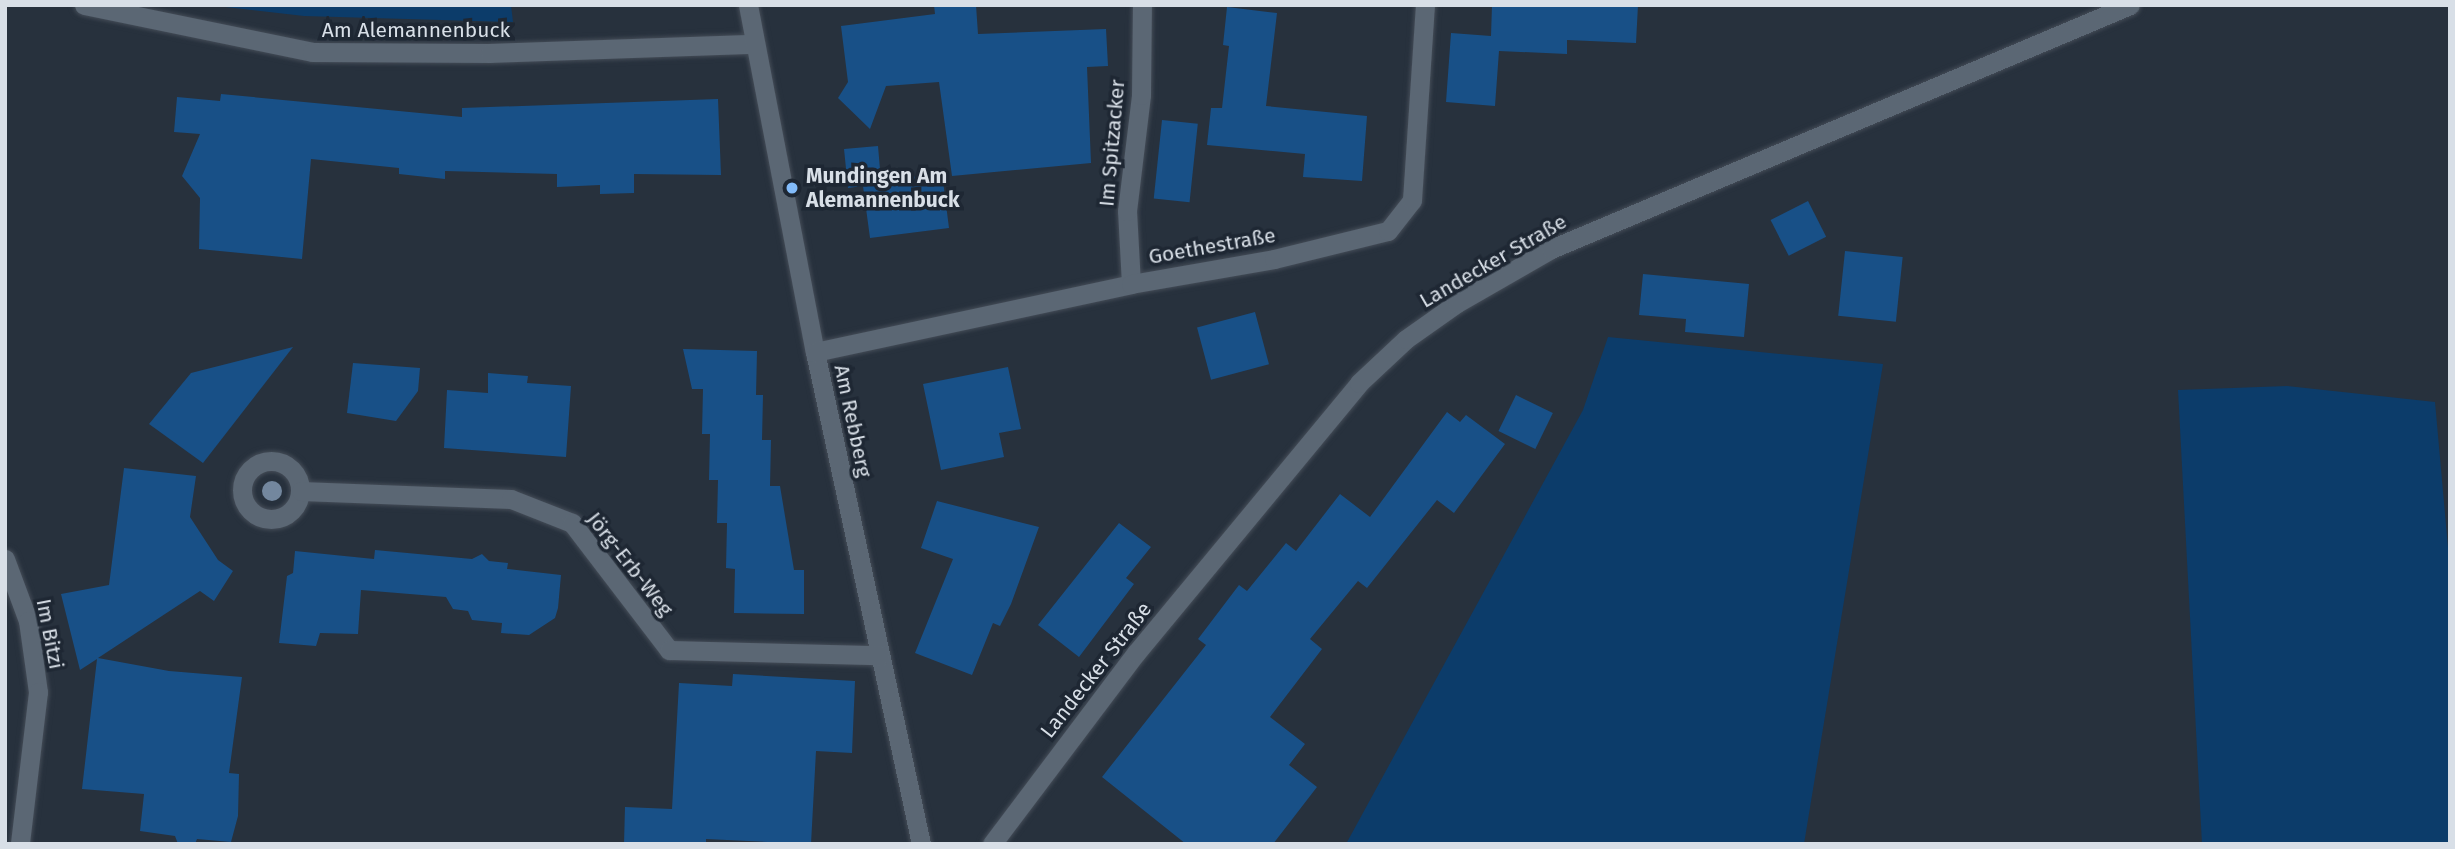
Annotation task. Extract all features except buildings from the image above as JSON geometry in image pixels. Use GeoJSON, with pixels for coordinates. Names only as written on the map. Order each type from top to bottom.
{"type":"FeatureCollection","features":[{"type":"Feature","properties":{"kind":"street","name":"Am Alemannenbuck"},"geometry":{"type":"LineString","coordinates":[[84,5],[312,52],[490,53],[753,44]]}},
{"type":"Feature","properties":{"kind":"street","name":"Am Rebberg"},"geometry":{"type":"LineString","coordinates":[[748,5],[753,44],[815,352],[921,844]]}},
{"type":"Feature","properties":{"kind":"street","name":"Im Spitzacker"},"geometry":{"type":"LineString","coordinates":[[1131,284],[1127,211],[1141,95],[1142,5]]}},
{"type":"Feature","properties":{"kind":"street","name":"Goethestraße"},"geometry":{"type":"LineString","coordinates":[[815,352],[1131,284],[1274,259],[1388,231],[1412,200],[1425,5]]}},
{"type":"Feature","properties":{"kind":"street","name":"Landecker Straße"},"geometry":{"type":"LineString","coordinates":[[992,844],[1136,653],[1359,383],[1406,339],[1457,303],[1551,249],[2130,5]]}},
{"type":"Feature","properties":{"kind":"street","name":"Jörg-Erb-Weg"},"geometry":{"type":"LineString","coordinates":[[301,491],[511,499],[572,523],[669,650],[880,655]]}},
{"type":"Feature","properties":{"kind":"street","name":"Im Bitzi"},"geometry":{"type":"LineString","coordinates":[[5,559],[28,621],[37,692],[20,844]]}},
{"type":"Feature","properties":{"kind":"shaded area"},"geometry":{"type":"Polygon","coordinates":[[[208,5],[511,5],[513,22],[304,16],[208,5]]]}},
{"type":"Feature","properties":{"kind":"shaded area"},"geometry":{"type":"Polygon","coordinates":[[[1608,337],[1883,364],[1804,844],[1346,844],[1583,410],[1608,337]]]}},
{"type":"Feature","properties":{"kind":"shaded area"},"geometry":{"type":"Polygon","coordinates":[[[2287,386],[2435,402],[2450,570],[2450,844],[2202,844],[2178,390],[2287,386]]]}},
{"type":"Feature","properties":{"kind":"place","name":"Mundingen Am Alemannenbuck"},"geometry":{"type":"Point","coordinates":[792,188]}}]}
